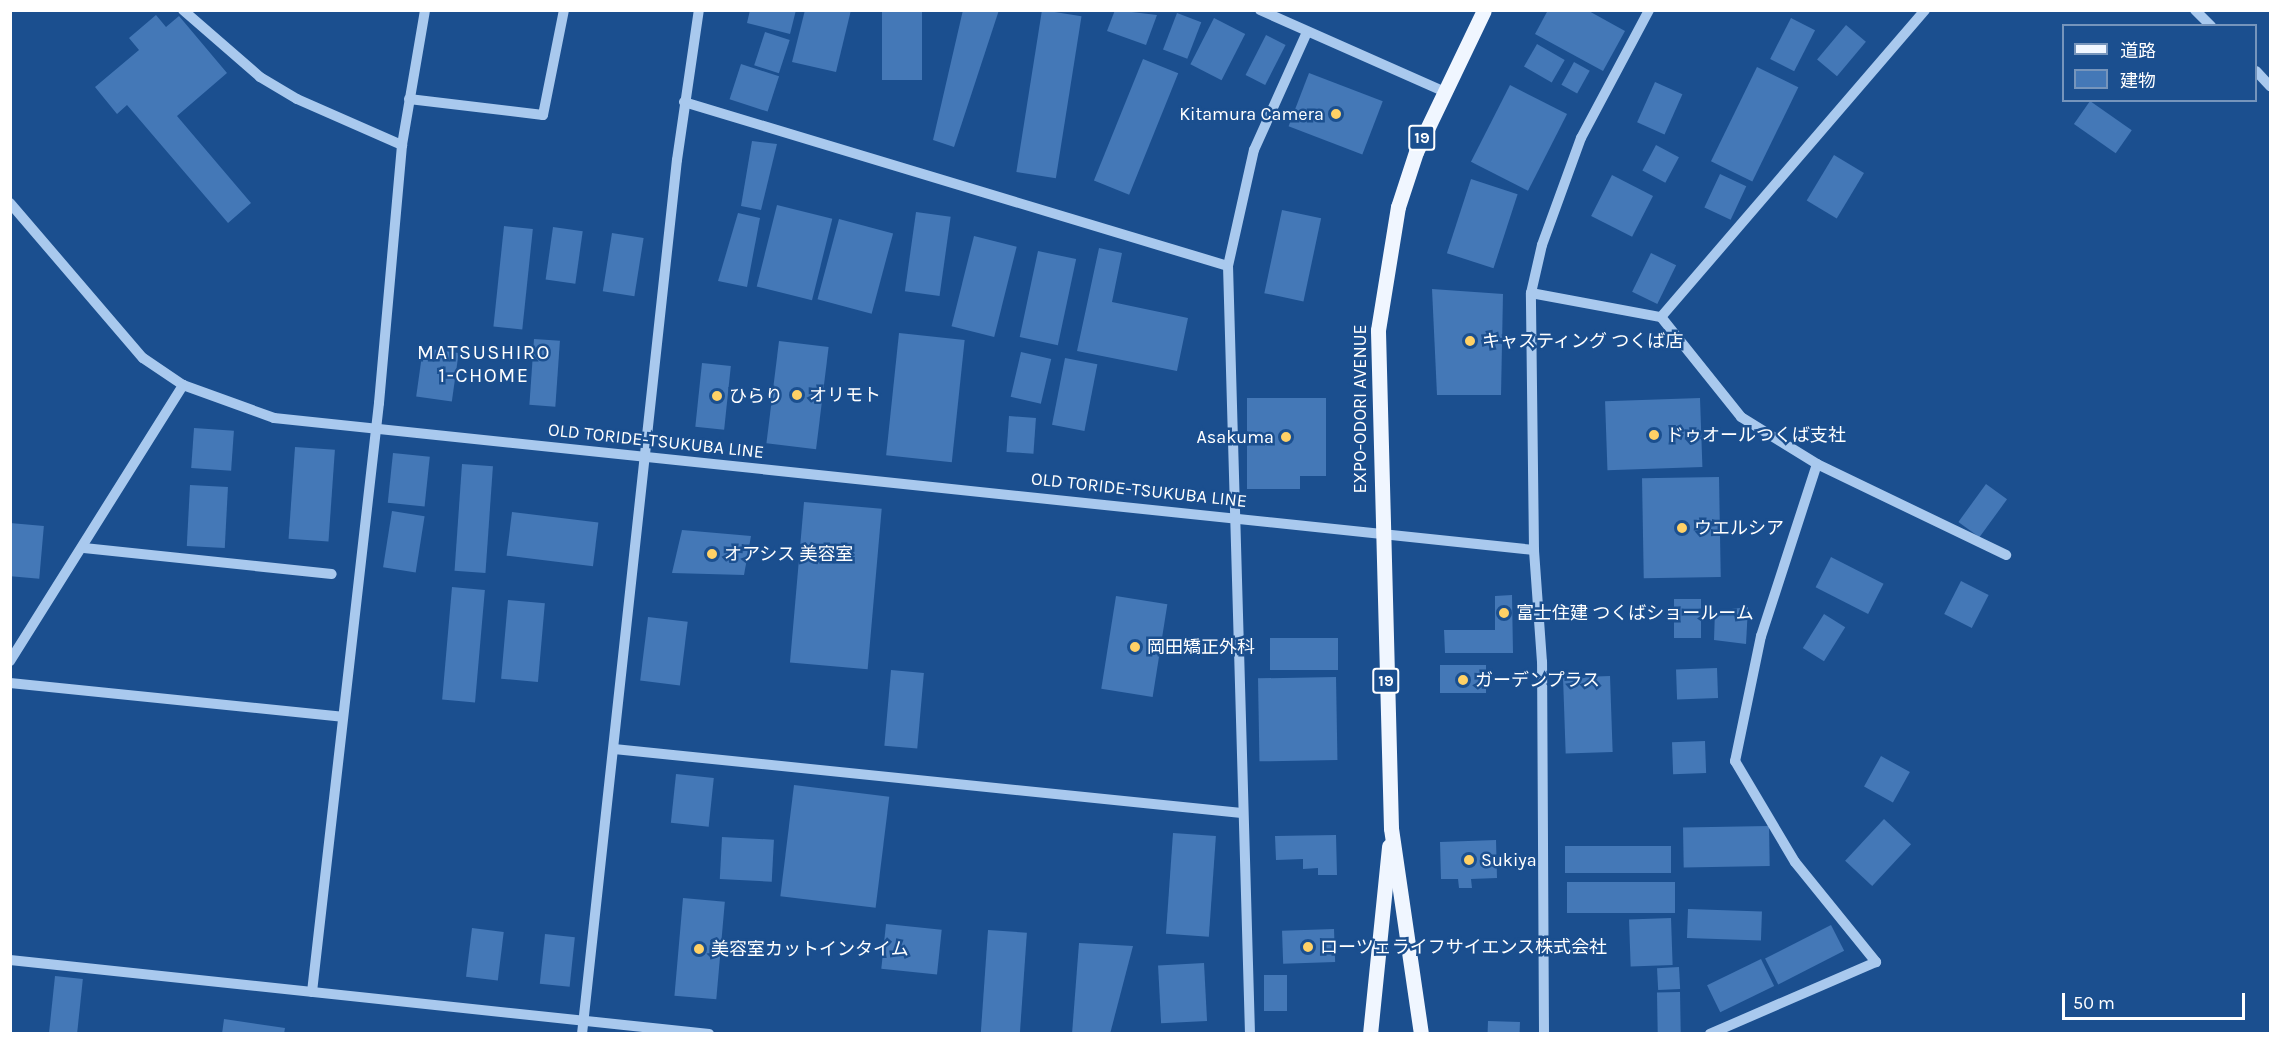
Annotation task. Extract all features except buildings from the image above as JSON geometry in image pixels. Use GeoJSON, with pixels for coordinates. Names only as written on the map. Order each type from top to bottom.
{"type":"FeatureCollection","features":[{"type":"Feature","properties":{"kind":"main road","name":"EXPO-ODORI AVENUE"},"geometry":{"type":"LineString","coordinates":[[1421,1034],[1391,828],[1378,330],[1384,275],[1398,207],[1443,91],[1484,10]]}},
{"type":"Feature","properties":{"kind":"main road","name":"EXPO-ODORI AVENUE"},"geometry":{"type":"LineString","coordinates":[[1370,1034],[1391,828]]}},
{"type":"Feature","properties":{"kind":"street"},"geometry":{"type":"LineString","coordinates":[[183,10],[260,77],[297,99],[402,144]]}},
{"type":"Feature","properties":{"kind":"street"},"geometry":{"type":"LineString","coordinates":[[312,992],[375,427],[402,144],[425,10]]}},
{"type":"Feature","properties":{"kind":"street"},"geometry":{"type":"LineString","coordinates":[[409,99],[543,116],[564,10]]}},
{"type":"Feature","properties":{"kind":"street"},"geometry":{"type":"LineString","coordinates":[[582,1034],[684,102],[699,10]]}},
{"type":"Feature","properties":{"kind":"street"},"geometry":{"type":"LineString","coordinates":[[1260,10],[1443,91]]}},
{"type":"Feature","properties":{"kind":"street"},"geometry":{"type":"LineString","coordinates":[[1544,1034],[1542,662],[1534,550],[1531,293],[1542,245],[1581,138],[1649,10]]}},
{"type":"Feature","properties":{"kind":"street"},"geometry":{"type":"LineString","coordinates":[[1661,316],[1925,10]]}},
{"type":"Feature","properties":{"kind":"street"},"geometry":{"type":"LineString","coordinates":[[2195,10],[2209,24]]}},
{"type":"Feature","properties":{"kind":"street"},"geometry":{"type":"LineString","coordinates":[[1250,1034],[1228,266],[1254,150],[1307,32]]}},
{"type":"Feature","properties":{"kind":"street"},"geometry":{"type":"LineString","coordinates":[[2257,72],[2271,86]]}},
{"type":"Feature","properties":{"kind":"street"},"geometry":{"type":"LineString","coordinates":[[684,102],[1228,266]]}},
{"type":"Feature","properties":{"kind":"street","name":"OLD TORIDE-TSUKUBA LINE"},"geometry":{"type":"LineString","coordinates":[[10,204],[128,345],[183,385],[274,418],[1235,516],[1534,550]]}},
{"type":"Feature","properties":{"kind":"street"},"geometry":{"type":"LineString","coordinates":[[1531,293],[1661,316],[1741,417],[1817,464],[2006,555]]}},
{"type":"Feature","properties":{"kind":"street"},"geometry":{"type":"LineString","coordinates":[[10,661],[84,548],[183,385]]}},
{"type":"Feature","properties":{"kind":"street"},"geometry":{"type":"LineString","coordinates":[[1710,1034],[1876,962],[1795,862],[1735,761],[1761,636],[1817,464]]}},
{"type":"Feature","properties":{"kind":"street"},"geometry":{"type":"LineString","coordinates":[[84,548],[332,574]]}},
{"type":"Feature","properties":{"kind":"street"},"geometry":{"type":"LineString","coordinates":[[10,683],[342,717]]}},
{"type":"Feature","properties":{"kind":"street"},"geometry":{"type":"LineString","coordinates":[[614,749],[1242,813]]}},
{"type":"Feature","properties":{"kind":"street"},"geometry":{"type":"LineString","coordinates":[[10,960],[709,1034]]}},
{"type":"Feature","properties":{"kind":"place","name":"Kitamura Camera"},"geometry":{"type":"Point","coordinates":[1336,114]}},
{"type":"Feature","properties":{"kind":"place","name":"キャスティング つくば店"},"geometry":{"type":"Point","coordinates":[1470,341]}},
{"type":"Feature","properties":{"kind":"place","name":"オリモト"},"geometry":{"type":"Point","coordinates":[797,395]}},
{"type":"Feature","properties":{"kind":"place","name":"ひらり"},"geometry":{"type":"Point","coordinates":[717,396]}},
{"type":"Feature","properties":{"kind":"place","name":"ドゥオールつくば支社"},"geometry":{"type":"Point","coordinates":[1654,435]}},
{"type":"Feature","properties":{"kind":"place","name":"Asakuma"},"geometry":{"type":"Point","coordinates":[1286,437]}},
{"type":"Feature","properties":{"kind":"place","name":"ウエルシア"},"geometry":{"type":"Point","coordinates":[1682,528]}},
{"type":"Feature","properties":{"kind":"place","name":"オアシス 美容室"},"geometry":{"type":"Point","coordinates":[712,554]}},
{"type":"Feature","properties":{"kind":"place","name":"富士住建 つくばショールーム"},"geometry":{"type":"Point","coordinates":[1504,613]}},
{"type":"Feature","properties":{"kind":"place","name":"岡田矯正外科"},"geometry":{"type":"Point","coordinates":[1135,647]}},
{"type":"Feature","properties":{"kind":"place","name":"ガーデンプラス"},"geometry":{"type":"Point","coordinates":[1463,680]}},
{"type":"Feature","properties":{"kind":"place","name":"Sukiya"},"geometry":{"type":"Point","coordinates":[1469,860]}},
{"type":"Feature","properties":{"kind":"place","name":"ローツェライフサイエンス株式会社"},"geometry":{"type":"Point","coordinates":[1308,947]}},
{"type":"Feature","properties":{"kind":"place","name":"美容室カットインタイム"},"geometry":{"type":"Point","coordinates":[699,949]}},
{"type":"Feature","properties":{"kind":"district","name":"MATSUSHIRO 1-CHOME"},"geometry":{"type":"Point","coordinates":[484,364]}}]}
